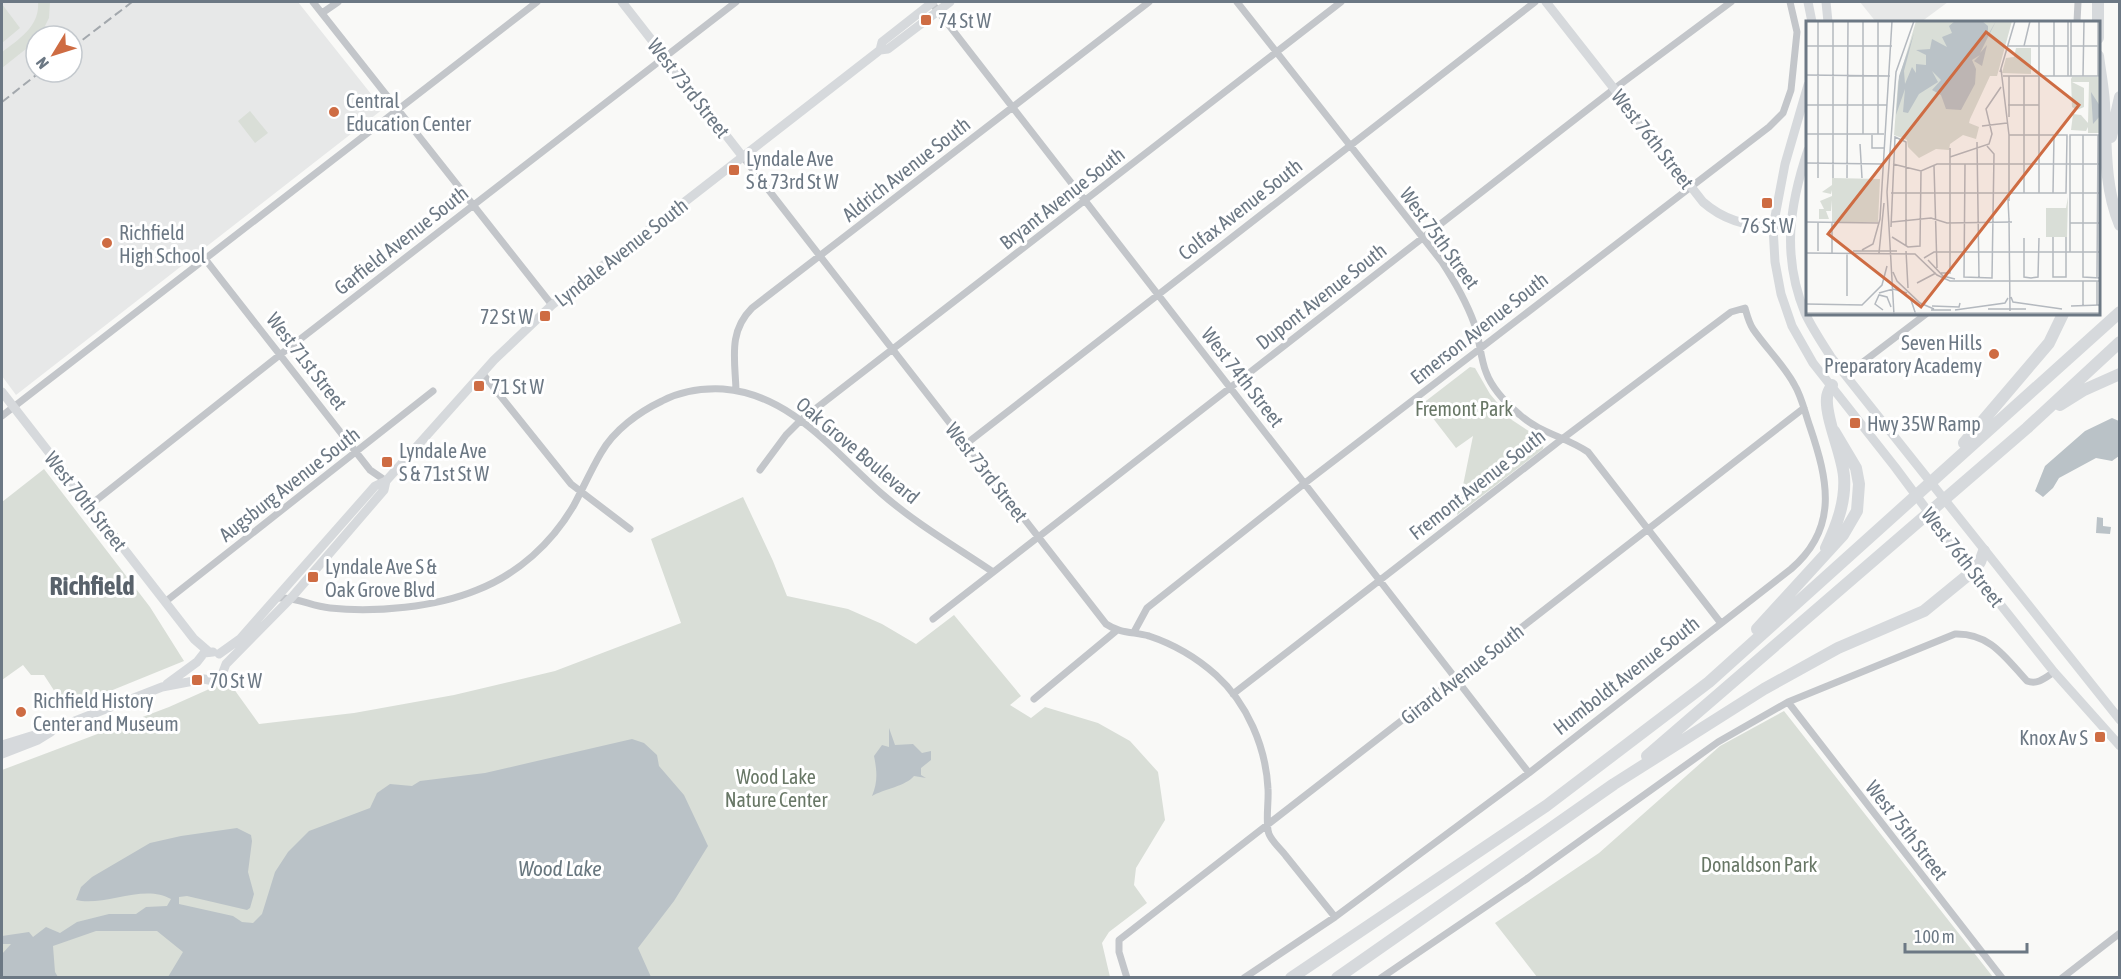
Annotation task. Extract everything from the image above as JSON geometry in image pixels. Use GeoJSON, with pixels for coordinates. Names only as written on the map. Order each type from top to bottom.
{"type":"FeatureCollection","features":[{"type":"Feature","properties":{"kind":"highway"},"geometry":{"type":"LineString","coordinates":[[2098,2],[2098,21]]}},
{"type":"Feature","properties":{"kind":"highway"},"geometry":{"type":"LineString","coordinates":[[2100,71],[2104,100],[2106,160],[2113,208],[2120,223]]}},
{"type":"Feature","properties":{"kind":"highway"},"geometry":{"type":"LineString","coordinates":[[2120,97],[2112,128],[2110,161],[2120,223]]}},
{"type":"Feature","properties":{"kind":"highway"},"geometry":{"type":"LineString","coordinates":[[1291,978],[1546,806],[1709,682],[2120,312]]}},
{"type":"Feature","properties":{"kind":"highway"},"geometry":{"type":"LineString","coordinates":[[1929,483],[2049,343],[2063,315]]}},
{"type":"Feature","properties":{"kind":"highway"},"geometry":{"type":"LineString","coordinates":[[1614,784],[2027,428],[2120,342]]}},
{"type":"Feature","properties":{"kind":"highway"},"geometry":{"type":"LineString","coordinates":[[2027,428],[2084,390],[2120,374]]}},
{"type":"Feature","properties":{"kind":"highway"},"geometry":{"type":"LineString","coordinates":[[1709,682],[1852,523],[1857,511],[1860,496],[1856,468],[1834,431],[1827,396],[1832,385]]}},
{"type":"Feature","properties":{"kind":"highway"},"geometry":{"type":"LineString","coordinates":[[1337,978],[1614,784],[1764,689],[1829,653],[1924,611],[1973,571],[1984,551]]}},
{"type":"Feature","properties":{"kind":"street"},"geometry":{"type":"LineString","coordinates":[[313,2],[552,305]]}},
{"type":"Feature","properties":{"kind":"street"},"geometry":{"type":"LineString","coordinates":[[322,13],[338,2]]}},
{"type":"Feature","properties":{"kind":"street"},"geometry":{"type":"LineString","coordinates":[[2,416],[537,2]]}},
{"type":"Feature","properties":{"kind":"street","name":"West 73rd Street"},"geometry":{"type":"LineString","coordinates":[[622,2],[1106,624],[1116,631]]}},
{"type":"Feature","properties":{"kind":"street","name":"Garfield Avenue South"},"geometry":{"type":"LineString","coordinates":[[89,506],[281,354],[736,2]]}},
{"type":"Feature","properties":{"kind":"street","name":"Lyndale Avenue South"},"geometry":{"type":"LineString","coordinates":[[162,687],[198,660],[240,639],[375,486],[386,480],[482,373],[552,305],[880,50],[882,42],[932,2]]}},
{"type":"Feature","properties":{"kind":"street","name":"West 74th Street"},"geometry":{"type":"LineString","coordinates":[[932,2],[1529,773]]}},
{"type":"Feature","properties":{"kind":"street","name":"Lyndale Avenue South"},"geometry":{"type":"LineString","coordinates":[[880,50],[888,50],[950,2]]}},
{"type":"Feature","properties":{"kind":"street","name":"Aldrich Avenue South"},"geometry":{"type":"LineString","coordinates":[[736,390],[735,335],[738,325],[752,308],[1149,2]]}},
{"type":"Feature","properties":{"kind":"street","name":"West 75th Street"},"geometry":{"type":"LineString","coordinates":[[1237,2],[1448,272],[1467,303],[1486,372],[1495,389],[1508,404],[1537,428],[1578,445],[1597,461],[1720,622]]}},
{"type":"Feature","properties":{"kind":"street","name":"Bryant Avenue South"},"geometry":{"type":"LineString","coordinates":[[760,470],[786,435],[801,420],[1341,2]]}},
{"type":"Feature","properties":{"kind":"street","name":"Colfax Avenue South"},"geometry":{"type":"LineString","coordinates":[[966,444],[1535,2]]}},
{"type":"Feature","properties":{"kind":"street","name":"West 76th Street"},"geometry":{"type":"LineString","coordinates":[[1546,2],[1690,188],[1710,208],[1726,218],[1752,226],[1790,225]]}},
{"type":"Feature","properties":{"kind":"street","name":"Dupont Avenue South"},"geometry":{"type":"LineString","coordinates":[[933,619],[1614,89],[1731,2]]}},
{"type":"Feature","properties":{"kind":"street","name":"Emerson Avenue South"},"geometry":{"type":"LineString","coordinates":[[1134,632],[1147,608],[1305,483],[1769,127],[1783,113],[1791,90],[1796,26],[1790,2]]}},
{"type":"Feature","properties":{"kind":"street"},"geometry":{"type":"LineString","coordinates":[[1808,2],[1812,21]]}},
{"type":"Feature","properties":{"kind":"street"},"geometry":{"type":"LineString","coordinates":[[1826,2],[1828,21]]}},
{"type":"Feature","properties":{"kind":"street"},"geometry":{"type":"LineString","coordinates":[[2078,2],[2078,21]]}},
{"type":"Feature","properties":{"kind":"street","name":"West 76th Street"},"geometry":{"type":"LineString","coordinates":[[1806,92],[1785,164],[1773,227],[1775,262],[1781,294],[1792,326],[1814,363],[1973,571],[2054,672],[2120,746]]}},
{"type":"Feature","properties":{"kind":"street","name":"West 76th Street"},"geometry":{"type":"LineString","coordinates":[[1806,157],[1791,209],[1790,225],[1792,262],[1806,315]]}},
{"type":"Feature","properties":{"kind":"street","name":"West 71st Street"},"geometry":{"type":"LineString","coordinates":[[205,259],[370,470],[386,480]]}},
{"type":"Feature","properties":{"kind":"street","name":"Humboldt Avenue South"},"geometry":{"type":"LineString","coordinates":[[1244,978],[1335,917],[1529,773],[1798,563],[1810,549],[1823,523],[1826,507],[1824,468],[1794,384],[1752,328],[1745,308]]}},
{"type":"Feature","properties":{"kind":"street","name":"Fremont Avenue South"},"geometry":{"type":"LineString","coordinates":[[1233,694],[1562,438],[1731,312],[1745,308]]}},
{"type":"Feature","properties":{"kind":"street","name":"West 76th Street"},"geometry":{"type":"LineString","coordinates":[[1806,315],[1831,357],[2120,720]]}},
{"type":"Feature","properties":{"kind":"street"},"geometry":{"type":"LineString","coordinates":[[1832,385],[1925,315]]}},
{"type":"Feature","properties":{"kind":"street"},"geometry":{"type":"LineString","coordinates":[[482,373],[571,484],[630,529]]}},
{"type":"Feature","properties":{"kind":"street","name":"Oak Grove Boulevard"},"geometry":{"type":"LineString","coordinates":[[278,598],[292,597],[320,607],[366,609],[452,599],[477,591],[501,579],[542,547],[560,527],[603,449],[617,433],[651,406],[671,396],[692,390],[736,390],[760,396],[780,406],[801,420],[882,495],[993,572]]}},
{"type":"Feature","properties":{"kind":"street","name":"Augsburg Avenue South"},"geometry":{"type":"LineString","coordinates":[[165,602],[433,391]]}},
{"type":"Feature","properties":{"kind":"street","name":"West 70th Street"},"geometry":{"type":"LineString","coordinates":[[2,392],[194,639],[214,653]]}},
{"type":"Feature","properties":{"kind":"street","name":"Girard Avenue South"},"geometry":{"type":"LineString","coordinates":[[1127,978],[1119,952],[1119,940],[1804,408]]}},
{"type":"Feature","properties":{"kind":"street","name":"Lyndale Avenue South"},"geometry":{"type":"LineString","coordinates":[[2,745],[57,728],[162,687],[204,679],[213,681],[221,677],[226,664],[292,597],[384,490],[386,480]]}},
{"type":"Feature","properties":{"kind":"street"},"geometry":{"type":"LineString","coordinates":[[1034,699],[1116,631],[1134,632],[1176,647],[1197,660],[1233,694],[1258,738],[1265,762],[1268,787],[1269,834],[1335,917]]}},
{"type":"Feature","properties":{"kind":"street"},"geometry":{"type":"LineString","coordinates":[[1382,977],[1528,878],[1718,742],[1788,702],[1955,634],[1976,636],[1993,645],[2027,681],[2033,684],[2054,672]]}},
{"type":"Feature","properties":{"kind":"street","name":"West 70th Street"},"geometry":{"type":"LineString","coordinates":[[194,639],[198,660]]}},
{"type":"Feature","properties":{"kind":"street"},"geometry":{"type":"LineString","coordinates":[[214,653],[226,664]]}},
{"type":"Feature","properties":{"kind":"street"},"geometry":{"type":"LineString","coordinates":[[198,660],[198,671],[204,679]]}},
{"type":"Feature","properties":{"kind":"street","name":"West 75th Street"},"geometry":{"type":"LineString","coordinates":[[1788,702],[2002,978]]}},
{"type":"Feature","properties":{"kind":"street","name":"Lyndale Avenue South"},"geometry":{"type":"LineString","coordinates":[[2,754],[38,740],[57,728]]}},
{"type":"Feature","properties":{"kind":"street"},"geometry":{"type":"LineString","coordinates":[[2062,978],[2120,933]]}},
{"type":"Feature","properties":{"kind":"shaded area","name":"Richfield High School"},"geometry":{"type":"Polygon","coordinates":[[[2,2],[298,2],[383,109],[16,395],[2,376],[2,2]]]}},
{"type":"Feature","properties":{"kind":"shaded area"},"geometry":{"type":"Polygon","coordinates":[[[1860,2],[1948,2],[1922,21],[1875,21],[1860,2]]]}},
{"type":"Feature","properties":{"kind":"green space"},"geometry":{"type":"Polygon","coordinates":[[[38,2],[50,2],[49,18],[46,24],[33,24],[38,11],[38,2]]]}},
{"type":"Feature","properties":{"kind":"green space"},"geometry":{"type":"Polygon","coordinates":[[[2,4],[20,28],[2,43],[2,4]]]}},
{"type":"Feature","properties":{"kind":"green space"},"geometry":{"type":"Polygon","coordinates":[[[24,34],[24,51],[2,68],[2,52],[24,34]]]}},
{"type":"Feature","properties":{"kind":"green space"},"geometry":{"type":"Polygon","coordinates":[[[250,111],[268,133],[255,143],[238,121],[250,111]]]}},
{"type":"Feature","properties":{"kind":"green space","name":"Fremont Park"},"geometry":{"type":"Polygon","coordinates":[[[1470,367],[1475,368],[1490,394],[1512,420],[1544,441],[1543,449],[1457,515],[1473,436],[1456,448],[1422,404],[1470,367]]]}},
{"type":"Feature","properties":{"kind":"green space"},"geometry":{"type":"Polygon","coordinates":[[[44,469],[150,607],[184,661],[66,709],[44,675],[31,675],[23,665],[2,680],[2,502],[44,469]]]}},
{"type":"Feature","properties":{"kind":"green space","name":"Wood Lake Nature Center"},"geometry":{"type":"Polygon","coordinates":[[[743,497],[787,596],[848,609],[882,624],[916,644],[954,615],[1021,696],[1010,705],[1031,718],[1045,707],[1098,723],[1130,741],[1158,772],[1165,820],[1136,868],[1134,885],[1147,903],[1109,932],[1102,943],[1110,977],[2,978],[2,770],[169,707],[207,690],[226,678],[259,724],[354,713],[454,695],[555,671],[681,623],[651,539],[743,497]]]}},
{"type":"Feature","properties":{"kind":"green space","name":"Donaldson Park"},"geometry":{"type":"Polygon","coordinates":[[[1784,711],[1993,977],[1537,977],[1495,923],[1599,853],[1720,746],[1784,711]]]}},
{"type":"Feature","properties":{"kind":"water"},"geometry":{"type":"Polygon","coordinates":[[[2112,418],[2119,421],[2119,456],[2112,461],[2096,458],[2059,478],[2053,488],[2043,497],[2035,491],[2045,466],[2085,431],[2112,418]]]}},
{"type":"Feature","properties":{"kind":"water"},"geometry":{"type":"Polygon","coordinates":[[[2097,517],[2103,518],[2103,526],[2111,527],[2110,534],[2096,533],[2097,517]]]}},
{"type":"Feature","properties":{"kind":"water"},"geometry":{"type":"Polygon","coordinates":[[[889,728],[895,745],[913,744],[922,753],[931,751],[931,760],[921,768],[921,775],[926,778],[914,776],[906,782],[872,796],[876,776],[874,756],[882,745],[889,747],[889,728]]]}},
{"type":"Feature","properties":{"kind":"water","name":"Wood Lake"},"geometry":{"type":"Polygon","coordinates":[[[632,739],[644,743],[657,755],[659,766],[684,795],[708,846],[674,901],[638,948],[651,977],[168,977],[183,952],[157,931],[96,931],[53,946],[55,972],[58,977],[2,977],[2,954],[11,944],[2,944],[2,936],[29,932],[33,937],[46,927],[60,933],[77,922],[109,914],[136,914],[146,907],[167,906],[171,899],[149,893],[99,901],[76,900],[81,887],[92,877],[150,843],[237,828],[251,835],[248,872],[254,894],[250,908],[247,910],[187,896],[179,897],[179,904],[233,916],[242,922],[253,923],[262,914],[275,872],[288,852],[309,831],[370,808],[377,793],[390,784],[412,786],[420,781],[485,773],[632,739]]]}},
{"type":"Feature","properties":{"kind":"railway"},"geometry":{"type":"LineString","coordinates":[[84,39],[132,2]]}},
{"type":"Feature","properties":{"kind":"railway"},"geometry":{"type":"LineString","coordinates":[[2,102],[25,84]]}},
{"type":"Feature","properties":{"kind":"place","name":"74 St W"},"geometry":{"type":"Point","coordinates":[926,20]}},
{"type":"Feature","properties":{"kind":"place","name":"Central Education Center"},"geometry":{"type":"Point","coordinates":[334,112]}},
{"type":"Feature","properties":{"kind":"place","name":"Lyndale Ave S & 73rd St W"},"geometry":{"type":"Point","coordinates":[734,170]}},
{"type":"Feature","properties":{"kind":"place","name":"76 St W"},"geometry":{"type":"Point","coordinates":[1767,203]}},
{"type":"Feature","properties":{"kind":"place","name":"Richfield High School"},"geometry":{"type":"Point","coordinates":[107,243]}},
{"type":"Feature","properties":{"kind":"place","name":"72 St W"},"geometry":{"type":"Point","coordinates":[545,316]}},
{"type":"Feature","properties":{"kind":"place","name":"Seven Hills Preparatory Academy"},"geometry":{"type":"Point","coordinates":[1994,354]}},
{"type":"Feature","properties":{"kind":"place","name":"71 St W"},"geometry":{"type":"Point","coordinates":[479,386]}},
{"type":"Feature","properties":{"kind":"place","name":"Hwy 35W Ramp"},"geometry":{"type":"Point","coordinates":[1855,423]}},
{"type":"Feature","properties":{"kind":"place","name":"Lyndale Ave S & 71st St W"},"geometry":{"type":"Point","coordinates":[387,462]}},
{"type":"Feature","properties":{"kind":"place","name":"Lyndale Ave S & Oak Grove Blvd"},"geometry":{"type":"Point","coordinates":[313,577]}},
{"type":"Feature","properties":{"kind":"place","name":"70 St W"},"geometry":{"type":"Point","coordinates":[197,680]}},
{"type":"Feature","properties":{"kind":"place","name":"Richfield History Center and Museum"},"geometry":{"type":"Point","coordinates":[21,712]}},
{"type":"Feature","properties":{"kind":"place","name":"Knox Av S"},"geometry":{"type":"Point","coordinates":[2100,737]}},
{"type":"Feature","properties":{"kind":"district","name":"Richfield"},"geometry":{"type":"Point","coordinates":[92,586]}}]}
